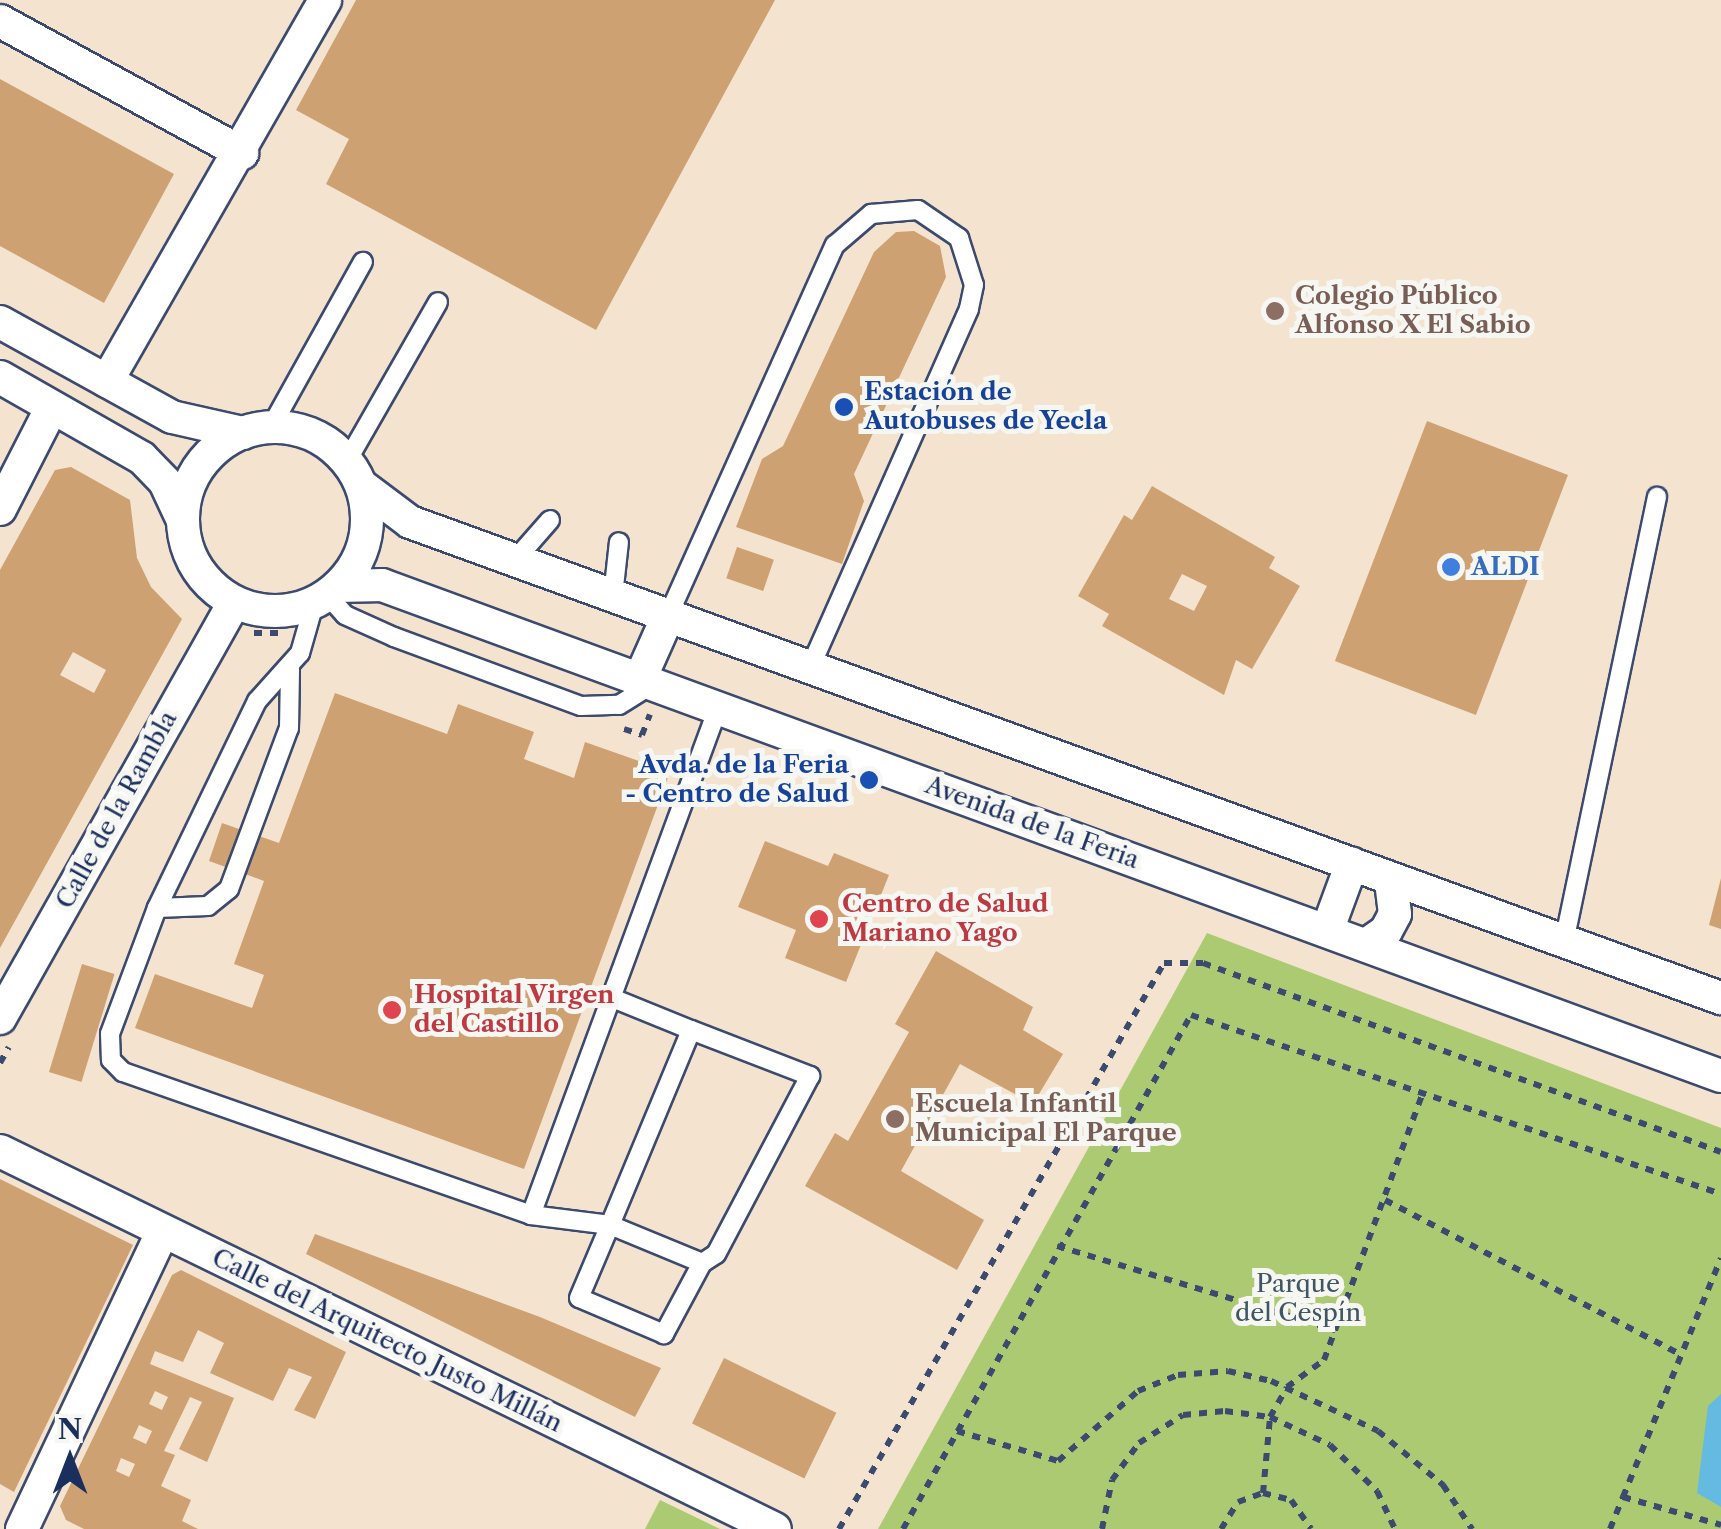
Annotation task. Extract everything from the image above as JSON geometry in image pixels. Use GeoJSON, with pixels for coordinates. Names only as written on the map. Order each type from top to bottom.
{"type":"FeatureCollection","features":[{"type":"Feature","properties":{"kind":"street"},"geometry":{"type":"LineString","coordinates":[[106,382],[242,152],[325,0]]}},
{"type":"Feature","properties":{"kind":"street"},"geometry":{"type":"LineString","coordinates":[[0,20],[242,152]]}},
{"type":"Feature","properties":{"kind":"street"},"geometry":{"type":"LineString","coordinates":[[0,322],[187,422],[326,441],[354,473],[410,522],[1721,998]]}},
{"type":"Feature","properties":{"kind":"street"},"geometry":{"type":"LineString","coordinates":[[0,377],[142,458],[165,482],[182,518],[196,568],[234,602],[260,611],[327,595],[366,539],[354,473]]}},
{"type":"Feature","properties":{"kind":"street"},"geometry":{"type":"LineString","coordinates":[[0,509],[52,407]]}},
{"type":"Feature","properties":{"kind":"street"},"geometry":{"type":"LineString","coordinates":[[182,518],[199,466],[257,430]]}},
{"type":"Feature","properties":{"kind":"street","name":"Avenida de la Feria"},"geometry":{"type":"LineString","coordinates":[[327,595],[382,585],[1721,1076]]}},
{"type":"Feature","properties":{"kind":"street","name":"Calle de la Rambla"},"geometry":{"type":"LineString","coordinates":[[0,1018],[234,602]]}},
{"type":"Feature","properties":{"kind":"street"},"geometry":{"type":"LineString","coordinates":[[647,682],[668,616]]}},
{"type":"Feature","properties":{"kind":"street"},"geometry":{"type":"LineString","coordinates":[[1327,932],[1352,864]]}},
{"type":"Feature","properties":{"kind":"street"},"geometry":{"type":"LineString","coordinates":[[1366,946],[1395,914],[1390,878]]}},
{"type":"Feature","properties":{"kind":"street","name":"Calle del Arquitecto Justo Millán"},"geometry":{"type":"LineString","coordinates":[[0,1151],[775,1529]]}},
{"type":"Feature","properties":{"kind":"street"},"geometry":{"type":"LineString","coordinates":[[19,1524],[162,1232]]}},
{"type":"Feature","properties":{"kind":"lane"},"geometry":{"type":"LineString","coordinates":[[668,616],[835,245],[870,214],[918,210],[959,238],[974,285],[969,309],[810,667]]}},
{"type":"Feature","properties":{"kind":"lane"},"geometry":{"type":"LineString","coordinates":[[257,430],[363,262]]}},
{"type":"Feature","properties":{"kind":"lane"},"geometry":{"type":"LineString","coordinates":[[354,473],[438,302]]}},
{"type":"Feature","properties":{"kind":"lane"},"geometry":{"type":"LineString","coordinates":[[1564,942],[1657,498]]}},
{"type":"Feature","properties":{"kind":"lane"},"geometry":{"type":"LineString","coordinates":[[515,560],[550,520]]}},
{"type":"Feature","properties":{"kind":"lane"},"geometry":{"type":"LineString","coordinates":[[614,596],[619,542]]}},
{"type":"Feature","properties":{"kind":"lane"},"geometry":{"type":"LineString","coordinates":[[647,682],[619,705],[581,706],[394,637],[346,615],[327,595],[290,669],[257,701],[157,908],[110,1034],[111,1060],[123,1072],[531,1215],[610,1225],[702,1263]]}},
{"type":"Feature","properties":{"kind":"lane"},"geometry":{"type":"LineString","coordinates":[[157,908],[208,906],[230,889],[289,728],[290,669]]}},
{"type":"Feature","properties":{"kind":"lane"},"geometry":{"type":"LineString","coordinates":[[531,1215],[718,708]]}},
{"type":"Feature","properties":{"kind":"lane"},"geometry":{"type":"LineString","coordinates":[[612,998],[810,1076],[716,1254],[702,1263],[664,1334],[579,1298],[690,1030]]}},
{"type":"Feature","properties":{"kind":"path"},"geometry":{"type":"LineString","coordinates":[[839,1529],[1164,963],[1202,963],[1721,1152]]}},
{"type":"Feature","properties":{"kind":"path"},"geometry":{"type":"LineString","coordinates":[[903,1529],[1057,1246],[1191,1014],[1721,1194]]}},
{"type":"Feature","properties":{"kind":"path"},"geometry":{"type":"LineString","coordinates":[[1263,1493],[1270,1417],[1287,1388],[1324,1360],[1423,1093]]}},
{"type":"Feature","properties":{"kind":"path"},"geometry":{"type":"LineString","coordinates":[[1384,1200],[1682,1354]]}},
{"type":"Feature","properties":{"kind":"path"},"geometry":{"type":"LineString","coordinates":[[1057,1246],[1336,1330]]}},
{"type":"Feature","properties":{"kind":"path"},"geometry":{"type":"LineString","coordinates":[[1610,1529],[1721,1258]]}},
{"type":"Feature","properties":{"kind":"path"},"geometry":{"type":"LineString","coordinates":[[957,1431],[1058,1461],[1120,1403],[1158,1382],[1228,1371],[1287,1388],[1369,1426],[1444,1485],[1472,1529]]}},
{"type":"Feature","properties":{"kind":"path"},"geometry":{"type":"LineString","coordinates":[[1102,1529],[1112,1480],[1152,1431],[1200,1411],[1270,1417],[1312,1434],[1357,1467],[1395,1529]]}},
{"type":"Feature","properties":{"kind":"path"},"geometry":{"type":"LineString","coordinates":[[1221,1529],[1238,1502],[1263,1493],[1291,1500],[1311,1529]]}},
{"type":"Feature","properties":{"kind":"path"},"geometry":{"type":"LineString","coordinates":[[1624,1496],[1721,1524]]}},
{"type":"Feature","properties":{"kind":"green space","name":"Parque del Cespín"},"geometry":{"type":"Polygon","coordinates":[[[1207,933],[1721,1128],[1721,1529],[878,1529],[1207,933]]]}},
{"type":"Feature","properties":{"kind":"green space"},"geometry":{"type":"Polygon","coordinates":[[[660,1500],[720,1529],[645,1529],[660,1500]]]}},
{"type":"Feature","properties":{"kind":"water"},"geometry":{"type":"Polygon","coordinates":[[[1721,1394],[1721,1507],[1697,1493],[1708,1406],[1721,1394]]]}},
{"type":"Feature","properties":{"kind":"building"},"geometry":{"type":"Polygon","coordinates":[[[356,0],[775,0],[596,330],[326,184],[349,139],[296,110],[356,0]]]}},
{"type":"Feature","properties":{"kind":"building"},"geometry":{"type":"Polygon","coordinates":[[[0,79],[174,174],[104,303],[0,246],[0,79]]]}},
{"type":"Feature","properties":{"kind":"building"},"geometry":{"type":"Polygon","coordinates":[[[914,231],[940,246],[946,277],[854,474],[864,501],[842,564],[736,527],[762,459],[783,446],[874,252],[896,232],[914,231]]]}},
{"type":"Feature","properties":{"kind":"building","name":"ALDI"},"geometry":{"type":"Polygon","coordinates":[[[1427,421],[1568,475],[1476,715],[1335,661],[1427,421]]]}},
{"type":"Feature","properties":{"kind":"building"},"geometry":{"type":"Polygon","coordinates":[[[71,467],[130,500],[137,558],[151,587],[182,619],[0,948],[0,570],[55,470],[71,467]],[[73,652],[60,675],[94,693],[106,670],[73,652]]]}},
{"type":"Feature","properties":{"kind":"building"},"geometry":{"type":"Polygon","coordinates":[[[1152,486],[1275,557],[1269,568],[1300,586],[1252,669],[1236,660],[1224,695],[1102,626],[1109,614],[1078,596],[1124,515],[1132,520],[1152,486]],[[1182,574],[1169,599],[1194,611],[1207,586],[1182,574]]]}},
{"type":"Feature","properties":{"kind":"building"},"geometry":{"type":"Polygon","coordinates":[[[737,547],[774,560],[763,591],[726,578],[737,547]]]}},
{"type":"Feature","properties":{"kind":"building"},"geometry":{"type":"Polygon","coordinates":[[[335,693],[447,734],[458,704],[534,732],[524,759],[574,778],[585,742],[670,772],[524,1169],[135,1028],[155,974],[252,1008],[264,975],[234,964],[264,881],[209,861],[222,823],[279,843],[335,693]]]}},
{"type":"Feature","properties":{"kind":"building","name":"Centro de Salud Mariano Yago"},"geometry":{"type":"Polygon","coordinates":[[[765,841],[828,866],[834,853],[889,875],[846,982],[785,958],[796,930],[738,907],[765,841]]]}},
{"type":"Feature","properties":{"kind":"building"},"geometry":{"type":"Polygon","coordinates":[[[1721,878],[1721,929],[1709,925],[1721,878]]]}},
{"type":"Feature","properties":{"kind":"building","name":"Escuela Infantil Municipal El Parque"},"geometry":{"type":"Polygon","coordinates":[[[936,951],[1033,1007],[1023,1030],[1063,1054],[1033,1104],[960,1064],[901,1171],[984,1220],[957,1270],[805,1186],[835,1133],[848,1141],[909,1032],[895,1024],[936,951]]]}},
{"type":"Feature","properties":{"kind":"building"},"geometry":{"type":"Polygon","coordinates":[[[82,964],[115,974],[81,1082],[49,1072],[82,964]]]}},
{"type":"Feature","properties":{"kind":"building"},"geometry":{"type":"Polygon","coordinates":[[[0,1179],[133,1245],[14,1492],[0,1484],[0,1179]]]}},
{"type":"Feature","properties":{"kind":"building"},"geometry":{"type":"Polygon","coordinates":[[[315,1234],[540,1317],[661,1368],[635,1417],[306,1254],[315,1234]]]}},
{"type":"Feature","properties":{"kind":"building"},"geometry":{"type":"Polygon","coordinates":[[[181,1270],[346,1352],[315,1419],[294,1410],[312,1377],[289,1368],[273,1401],[210,1373],[224,1343],[198,1330],[183,1362],[155,1351],[150,1364],[234,1398],[207,1462],[179,1449],[202,1402],[190,1397],[164,1451],[175,1455],[161,1486],[191,1500],[182,1521],[198,1529],[84,1529],[66,1520],[60,1506],[172,1275],[181,1270]],[[155,1391],[149,1404],[162,1410],[168,1397],[155,1391]],[[139,1425],[133,1438],[146,1444],[152,1431],[139,1425]],[[121,1458],[116,1471],[129,1477],[135,1464],[121,1458]]]}},
{"type":"Feature","properties":{"kind":"building"},"geometry":{"type":"Polygon","coordinates":[[[724,1358],[836,1413],[804,1478],[692,1424],[724,1358]]]}},
{"type":"Feature","properties":{"kind":"place","name":"Colegio Público Alfonso X El Sabio"},"geometry":{"type":"Point","coordinates":[1275,311]}},
{"type":"Feature","properties":{"kind":"place","name":"Estación de Autobuses de Yecla"},"geometry":{"type":"Point","coordinates":[844,407]}},
{"type":"Feature","properties":{"kind":"place","name":"ALDI"},"geometry":{"type":"Point","coordinates":[1451,567]}},
{"type":"Feature","properties":{"kind":"place","name":"Avda. de la Feria - Centro de Salud"},"geometry":{"type":"Point","coordinates":[869,780]}},
{"type":"Feature","properties":{"kind":"place","name":"Centro de Salud Mariano Yago"},"geometry":{"type":"Point","coordinates":[819,919]}},
{"type":"Feature","properties":{"kind":"place","name":"Hospital Virgen del Castillo"},"geometry":{"type":"Point","coordinates":[392,1010]}},
{"type":"Feature","properties":{"kind":"place","name":"Escuela Infantil Municipal El Parque"},"geometry":{"type":"Point","coordinates":[895,1119]}}]}
